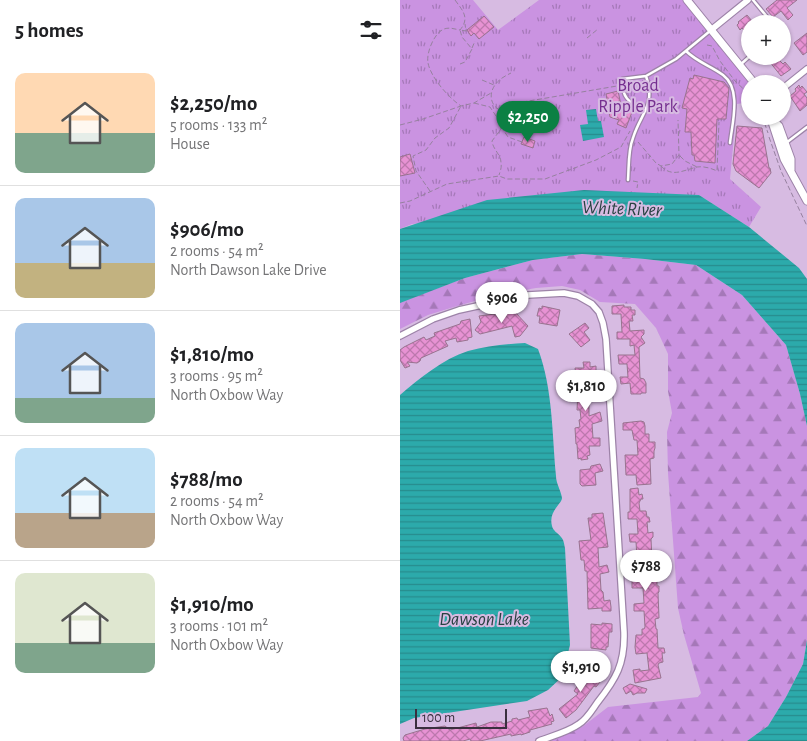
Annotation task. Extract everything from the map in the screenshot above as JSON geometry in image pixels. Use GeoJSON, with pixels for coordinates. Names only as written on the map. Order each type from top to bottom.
{"type":"FeatureCollection","features":[{"type":"Feature","properties":{"kind":"street"},"geometry":{"type":"LineString","coordinates":[[687,0],[748,75]]}},
{"type":"Feature","properties":{"kind":"street"},"geometry":{"type":"LineString","coordinates":[[711,30],[748,0]]}},
{"type":"Feature","properties":{"kind":"street"},"geometry":{"type":"LineString","coordinates":[[791,81],[807,68]]}},
{"type":"Feature","properties":{"kind":"street"},"geometry":{"type":"LineString","coordinates":[[773,125],[783,156],[804,188],[807,201]]}},
{"type":"Feature","properties":{"kind":"street"},"geometry":{"type":"LineString","coordinates":[[778,125],[792,159],[791,170]]}},
{"type":"Feature","properties":{"kind":"street"},"geometry":{"type":"LineString","coordinates":[[400,336],[433,319],[459,310],[528,295],[569,293],[578,296],[589,302],[599,312],[604,323],[624,632],[623,656],[611,685],[587,716],[575,726],[539,741]]}},
{"type":"Feature","properties":{"kind":"lane"},"geometry":{"type":"LineString","coordinates":[[753,0],[766,15]]}},
{"type":"Feature","properties":{"kind":"lane"},"geometry":{"type":"LineString","coordinates":[[645,111],[627,100],[623,92],[622,79],[646,76],[686,51],[711,30]]}},
{"type":"Feature","properties":{"kind":"lane"},"geometry":{"type":"LineString","coordinates":[[686,51],[695,60],[724,76],[731,84],[733,102],[730,143]]}},
{"type":"Feature","properties":{"kind":"lane"},"geometry":{"type":"LineString","coordinates":[[628,180],[632,138],[651,94],[646,76]]}},
{"type":"Feature","properties":{"kind":"lane"},"geometry":{"type":"LineString","coordinates":[[786,144],[807,127]]}},
{"type":"Feature","properties":{"kind":"path"},"geometry":{"type":"LineString","coordinates":[[455,0],[465,17],[466,31],[450,28],[442,30],[436,36],[428,53],[427,62],[432,74],[450,99],[461,106]]}},
{"type":"Feature","properties":{"kind":"path"},"geometry":{"type":"LineString","coordinates":[[460,30],[465,24]]}},
{"type":"Feature","properties":{"kind":"path"},"geometry":{"type":"LineString","coordinates":[[587,38],[598,29]]}},
{"type":"Feature","properties":{"kind":"path"},"geometry":{"type":"LineString","coordinates":[[460,30],[462,37],[472,49]]}},
{"type":"Feature","properties":{"kind":"path"},"geometry":{"type":"LineString","coordinates":[[460,64],[465,62],[474,41]]}},
{"type":"Feature","properties":{"kind":"path"},"geometry":{"type":"LineString","coordinates":[[707,45],[712,46],[720,61],[741,86]]}},
{"type":"Feature","properties":{"kind":"path"},"geometry":{"type":"LineString","coordinates":[[400,125],[474,103],[491,93],[504,76],[511,73]]}},
{"type":"Feature","properties":{"kind":"path"},"geometry":{"type":"LineString","coordinates":[[482,80],[495,86]]}},
{"type":"Feature","properties":{"kind":"path"},"geometry":{"type":"LineString","coordinates":[[610,82],[611,87]]}},
{"type":"Feature","properties":{"kind":"path"},"geometry":{"type":"LineString","coordinates":[[522,142],[506,135],[504,131],[506,112],[517,103],[618,86]]}},
{"type":"Feature","properties":{"kind":"path"},"geometry":{"type":"LineString","coordinates":[[491,93],[492,101],[505,120]]}},
{"type":"Feature","properties":{"kind":"path"},"geometry":{"type":"LineString","coordinates":[[474,103],[490,107],[500,122],[500,129],[492,141],[492,147],[502,163],[499,176]]}},
{"type":"Feature","properties":{"kind":"path"},"geometry":{"type":"LineString","coordinates":[[430,192],[416,170],[413,156],[426,150],[435,138],[449,128],[461,106]]}},
{"type":"Feature","properties":{"kind":"path"},"geometry":{"type":"LineString","coordinates":[[499,111],[506,112]]}},
{"type":"Feature","properties":{"kind":"path"},"geometry":{"type":"LineString","coordinates":[[661,166],[672,164],[679,155],[678,120]]}},
{"type":"Feature","properties":{"kind":"path"},"geometry":{"type":"LineString","coordinates":[[679,155],[685,161],[698,167],[717,171],[719,122]]}},
{"type":"Feature","properties":{"kind":"path"},"geometry":{"type":"LineString","coordinates":[[400,203],[410,201],[447,184],[499,176],[507,179],[545,179],[596,160],[621,147],[630,131]]}},
{"type":"Feature","properties":{"kind":"path"},"geometry":{"type":"LineString","coordinates":[[638,142],[656,163],[668,171],[676,173],[698,167]]}},
{"type":"Feature","properties":{"kind":"path"},"geometry":{"type":"LineString","coordinates":[[628,180],[638,182],[637,188]]}},
{"type":"Feature","properties":{"kind":"path"},"geometry":{"type":"LineString","coordinates":[[791,192],[807,226]]}},
{"type":"Feature","properties":{"kind":"green space","name":"Broad Ripple Park"},"geometry":{"type":"Polygon","coordinates":[[[400,0],[473,0],[498,30],[539,0],[686,0],[747,75],[741,75],[741,103],[737,104],[730,179],[761,207],[749,227],[699,195],[412,224],[400,229],[400,0]]]}},
{"type":"Feature","properties":{"kind":"green space"},"geometry":{"type":"Polygon","coordinates":[[[582,254],[696,265],[742,295],[786,345],[807,426],[807,640],[803,664],[786,697],[768,726],[747,741],[551,741],[582,727],[608,707],[698,697],[701,693],[678,608],[668,473],[667,432],[672,413],[668,391],[668,354],[656,328],[635,304],[600,302],[580,290],[562,286],[536,288],[496,295],[428,315],[400,329],[400,303],[403,301],[465,278],[533,260],[582,254]]]}},
{"type":"Feature","properties":{"kind":"water"},"geometry":{"type":"Polygon","coordinates":[[[596,109],[598,121],[601,121],[604,137],[583,141],[580,125],[588,124],[586,110],[596,109]]]}},
{"type":"Feature","properties":{"kind":"water","name":"White River"},"geometry":{"type":"Polygon","coordinates":[[[584,190],[699,195],[749,227],[799,268],[807,279],[807,426],[786,345],[742,295],[696,265],[582,254],[533,260],[465,278],[400,303],[400,229],[487,200],[584,190]]]}},
{"type":"Feature","properties":{"kind":"water","name":"Dawson Lake"},"geometry":{"type":"Polygon","coordinates":[[[525,343],[538,349],[547,380],[556,479],[562,498],[553,512],[551,521],[554,531],[562,538],[565,548],[570,645],[562,677],[548,690],[527,701],[414,718],[400,724],[400,395],[432,370],[459,354],[489,347],[525,343]]]}},
{"type":"Feature","properties":{"kind":"water"},"geometry":{"type":"Polygon","coordinates":[[[807,640],[807,741],[747,741],[768,726],[786,697],[803,664],[807,640]]]}},
{"type":"Feature","properties":{"kind":"building"},"geometry":{"type":"Polygon","coordinates":[[[777,0],[797,0],[787,8],[793,15],[791,17],[791,15],[784,15],[781,11],[776,15],[771,15],[766,9],[777,0]]]}},
{"type":"Feature","properties":{"kind":"building"},"geometry":{"type":"Polygon","coordinates":[[[484,16],[494,27],[479,39],[474,33],[471,36],[467,30],[484,16]]]}},
{"type":"Feature","properties":{"kind":"building"},"geometry":{"type":"Polygon","coordinates":[[[741,20],[740,30],[737,25],[741,20]]]}},
{"type":"Feature","properties":{"kind":"building"},"geometry":{"type":"Polygon","coordinates":[[[807,33],[807,52],[803,55],[794,43],[807,33]]]}},
{"type":"Feature","properties":{"kind":"building"},"geometry":{"type":"Polygon","coordinates":[[[772,65],[788,65],[791,69],[780,75],[772,65]]]}},
{"type":"Feature","properties":{"kind":"building"},"geometry":{"type":"Polygon","coordinates":[[[694,75],[724,82],[729,88],[726,119],[717,119],[715,163],[695,161],[694,155],[692,155],[691,132],[685,132],[687,109],[682,108],[690,78],[693,79],[694,75]]]}},
{"type":"Feature","properties":{"kind":"building"},"geometry":{"type":"Polygon","coordinates":[[[799,85],[800,88],[802,86],[807,92],[804,94],[807,98],[807,105],[800,111],[791,98],[796,91],[795,89],[799,85]]]}},
{"type":"Feature","properties":{"kind":"building"},"geometry":{"type":"Polygon","coordinates":[[[618,91],[621,105],[632,112],[626,128],[617,124],[619,120],[610,117],[606,94],[618,91]]]}},
{"type":"Feature","properties":{"kind":"building"},"geometry":{"type":"Polygon","coordinates":[[[737,126],[762,128],[771,173],[759,188],[736,171],[733,164],[737,126]]]}},
{"type":"Feature","properties":{"kind":"building"},"geometry":{"type":"Polygon","coordinates":[[[524,137],[535,141],[533,148],[521,144],[524,137]]]}},
{"type":"Feature","properties":{"kind":"building"},"geometry":{"type":"Polygon","coordinates":[[[410,154],[415,173],[400,176],[400,157],[410,154]]]}},
{"type":"Feature","properties":{"kind":"building"},"geometry":{"type":"Polygon","coordinates":[[[624,305],[624,307],[631,307],[631,310],[635,310],[635,315],[632,315],[633,321],[629,321],[630,331],[644,330],[644,334],[641,337],[645,343],[639,347],[640,378],[644,379],[646,383],[646,393],[631,394],[630,383],[621,384],[620,377],[628,377],[627,364],[619,364],[618,355],[635,355],[634,345],[630,346],[630,339],[617,339],[617,332],[622,332],[621,314],[612,314],[612,306],[624,305]]]}},
{"type":"Feature","properties":{"kind":"building"},"geometry":{"type":"Polygon","coordinates":[[[542,306],[560,310],[557,326],[539,323],[540,316],[537,316],[539,308],[542,309],[542,306]]]}},
{"type":"Feature","properties":{"kind":"building"},"geometry":{"type":"Polygon","coordinates":[[[515,312],[528,326],[520,336],[515,337],[512,326],[480,334],[475,330],[481,322],[479,316],[495,314],[498,316],[515,312]]]}},
{"type":"Feature","properties":{"kind":"building"},"geometry":{"type":"Polygon","coordinates":[[[470,319],[472,337],[468,338],[468,340],[457,342],[456,338],[445,341],[448,346],[421,358],[417,363],[407,362],[410,366],[405,368],[400,360],[400,350],[424,337],[426,340],[435,336],[434,333],[470,319]]]}},
{"type":"Feature","properties":{"kind":"building"},"geometry":{"type":"Polygon","coordinates":[[[585,323],[589,328],[584,332],[590,340],[581,347],[569,334],[585,323]]]}},
{"type":"Feature","properties":{"kind":"building"},"geometry":{"type":"Polygon","coordinates":[[[583,362],[590,362],[590,367],[596,366],[596,373],[589,374],[590,389],[599,389],[600,397],[589,397],[589,416],[600,412],[602,421],[592,424],[593,438],[600,438],[600,446],[589,446],[590,455],[587,456],[588,459],[581,460],[581,458],[578,459],[576,444],[575,428],[580,427],[579,420],[581,419],[580,410],[577,410],[578,390],[575,368],[584,368],[583,362]]]}},
{"type":"Feature","properties":{"kind":"building"},"geometry":{"type":"Polygon","coordinates":[[[644,422],[645,434],[649,434],[649,442],[655,442],[655,448],[654,458],[650,459],[651,484],[637,485],[636,475],[626,475],[625,455],[638,455],[637,440],[634,440],[632,430],[623,430],[623,423],[644,422]]]}},
{"type":"Feature","properties":{"kind":"building"},"geometry":{"type":"Polygon","coordinates":[[[600,464],[603,471],[595,473],[596,485],[582,486],[580,484],[580,470],[590,469],[591,466],[600,464]]]}},
{"type":"Feature","properties":{"kind":"building"},"geometry":{"type":"Polygon","coordinates":[[[638,488],[639,495],[642,494],[643,499],[639,503],[640,511],[646,511],[650,522],[647,522],[648,533],[653,532],[651,539],[652,560],[657,560],[657,586],[659,586],[659,618],[655,619],[658,648],[664,648],[665,653],[662,653],[663,662],[658,665],[661,678],[635,683],[633,670],[649,670],[647,653],[636,654],[635,647],[636,635],[642,635],[642,629],[645,627],[644,611],[634,611],[634,604],[644,603],[643,588],[632,588],[632,581],[642,581],[641,565],[631,566],[631,559],[637,558],[636,542],[630,542],[629,534],[638,534],[637,519],[628,519],[628,512],[630,512],[630,489],[638,488]]]}},
{"type":"Feature","properties":{"kind":"building"},"geometry":{"type":"Polygon","coordinates":[[[603,513],[608,547],[598,548],[599,567],[607,565],[609,572],[600,574],[604,601],[610,600],[611,611],[602,611],[602,608],[588,609],[587,571],[585,571],[584,560],[581,560],[579,541],[591,540],[588,518],[592,518],[592,514],[603,513]]]}},
{"type":"Feature","properties":{"kind":"building"},"geometry":{"type":"Polygon","coordinates":[[[602,623],[612,624],[612,632],[609,632],[608,647],[606,647],[606,650],[591,648],[591,624],[602,625],[602,623]]]}},
{"type":"Feature","properties":{"kind":"building"},"geometry":{"type":"Polygon","coordinates":[[[588,670],[600,679],[598,681],[600,682],[596,687],[594,686],[576,710],[566,718],[559,709],[578,694],[574,691],[588,670]]]}},
{"type":"Feature","properties":{"kind":"building"},"geometry":{"type":"Polygon","coordinates":[[[630,684],[647,689],[645,693],[633,695],[631,691],[626,694],[623,688],[630,684]]]}},
{"type":"Feature","properties":{"kind":"building"},"geometry":{"type":"Polygon","coordinates":[[[547,708],[550,716],[552,714],[554,721],[551,722],[552,724],[530,730],[530,732],[521,735],[511,736],[511,734],[480,741],[471,741],[470,739],[463,741],[404,741],[403,738],[405,735],[425,729],[445,726],[450,730],[476,723],[477,727],[491,722],[502,722],[502,724],[512,721],[512,719],[517,718],[518,720],[530,717],[528,711],[547,708]]]}}]}
